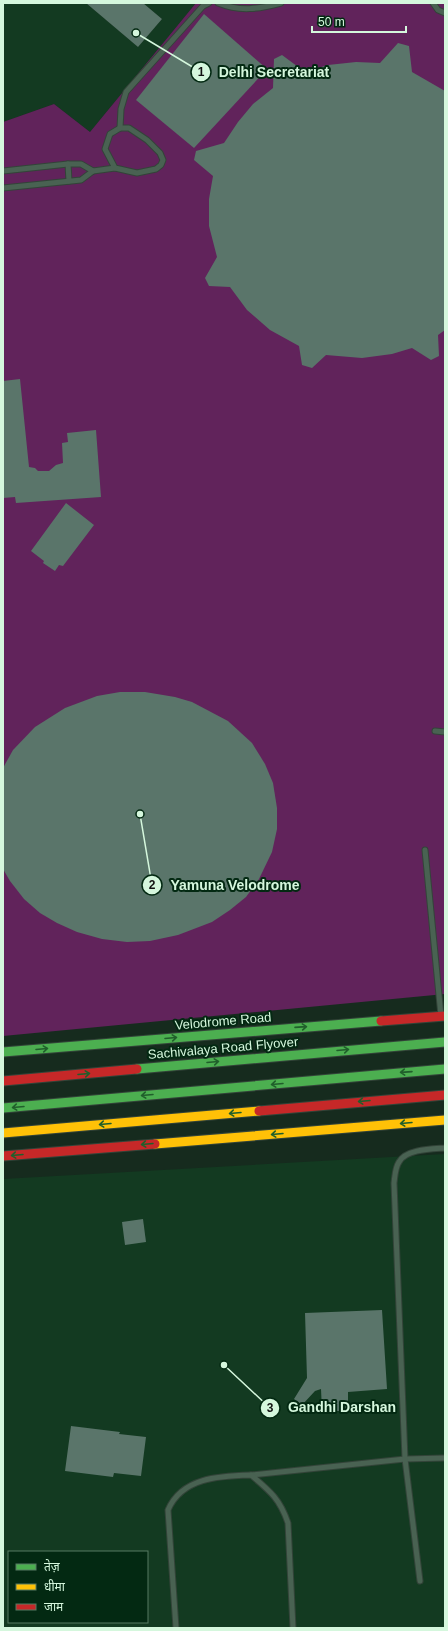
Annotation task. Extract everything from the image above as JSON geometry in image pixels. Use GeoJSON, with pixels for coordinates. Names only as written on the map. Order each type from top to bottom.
{"type":"FeatureCollection","features":[{"type":"Feature","properties":{"kind":"main road","name":"Velodrome Road"},"geometry":{"type":"LineString","coordinates":[[3,1052],[443,1016]]}},
{"type":"Feature","properties":{"kind":"main road","name":"Sachivalaya Road Flyover"},"geometry":{"type":"LineString","coordinates":[[3,1081],[445,1042]]}},
{"type":"Feature","properties":{"kind":"main road"},"geometry":{"type":"LineString","coordinates":[[3,1108],[445,1070]]}},
{"type":"Feature","properties":{"kind":"main road"},"geometry":{"type":"LineString","coordinates":[[3,1133],[445,1094]]}},
{"type":"Feature","properties":{"kind":"main road"},"geometry":{"type":"LineString","coordinates":[[3,1156],[445,1120]]}},
{"type":"Feature","properties":{"kind":"lane"},"geometry":{"type":"LineString","coordinates":[[120,128],[121,108],[126,92],[203,6],[209,3]]}},
{"type":"Feature","properties":{"kind":"lane"},"geometry":{"type":"LineString","coordinates":[[218,3],[238,10],[281,3]]}},
{"type":"Feature","properties":{"kind":"lane"},"geometry":{"type":"LineString","coordinates":[[434,3],[438,10],[445,13]]}},
{"type":"Feature","properties":{"kind":"lane"},"geometry":{"type":"LineString","coordinates":[[3,188],[81,180],[94,171],[115,168],[137,174],[156,169],[161,165],[163,160],[160,153],[147,140],[129,128],[120,128],[110,134],[105,150],[115,168]]}},
{"type":"Feature","properties":{"kind":"lane"},"geometry":{"type":"LineString","coordinates":[[68,164],[69,181]]}},
{"type":"Feature","properties":{"kind":"lane"},"geometry":{"type":"LineString","coordinates":[[3,171],[81,164],[94,171]]}},
{"type":"Feature","properties":{"kind":"lane"},"geometry":{"type":"LineString","coordinates":[[435,731],[445,732]]}},
{"type":"Feature","properties":{"kind":"lane"},"geometry":{"type":"LineString","coordinates":[[425,850],[443,1016]]}},
{"type":"Feature","properties":{"kind":"lane"},"geometry":{"type":"LineString","coordinates":[[420,1581],[405,1459],[394,1183],[399,1160],[412,1152],[445,1148]]}},
{"type":"Feature","properties":{"kind":"lane"},"geometry":{"type":"LineString","coordinates":[[176,1628],[168,1510],[172,1500],[195,1482],[224,1476],[251,1475],[405,1459],[445,1458]]}},
{"type":"Feature","properties":{"kind":"lane"},"geometry":{"type":"LineString","coordinates":[[251,1475],[275,1495],[283,1508],[288,1523],[293,1628]]}},
{"type":"Feature","properties":{"kind":"shaded area"},"geometry":{"type":"Polygon","coordinates":[[[86,3],[138,47],[162,19],[143,3],[196,3],[90,132],[54,104],[3,122],[3,4],[86,3]]]}},
{"type":"Feature","properties":{"kind":"shaded area"},"geometry":{"type":"Polygon","coordinates":[[[196,3],[445,3],[445,994],[3,1036],[3,122],[54,104],[90,132],[196,3]]]}},
{"type":"Feature","properties":{"kind":"shaded area"},"geometry":{"type":"Polygon","coordinates":[[[445,1154],[445,1628],[3,1628],[3,1179],[445,1154]]]}},
{"type":"Feature","properties":{"kind":"building"},"geometry":{"type":"Polygon","coordinates":[[[86,3],[143,3],[162,19],[138,47],[86,3]]]}},
{"type":"Feature","properties":{"kind":"building"},"geometry":{"type":"Polygon","coordinates":[[[204,14],[267,69],[194,148],[136,100],[204,14]]]}},
{"type":"Feature","properties":{"kind":"building"},"geometry":{"type":"Polygon","coordinates":[[[398,43],[409,46],[412,72],[445,91],[445,330],[438,335],[439,356],[431,360],[412,348],[392,354],[362,358],[326,355],[312,368],[302,365],[299,346],[270,330],[247,310],[230,287],[209,286],[205,278],[217,257],[209,226],[209,199],[213,176],[194,160],[196,151],[224,143],[238,122],[253,104],[273,88],[274,59],[282,55],[305,72],[328,65],[356,62],[380,63],[398,43]]]}},
{"type":"Feature","properties":{"kind":"building"},"geometry":{"type":"Polygon","coordinates":[[[20,379],[29,467],[35,468],[38,471],[49,471],[56,465],[63,463],[62,443],[68,442],[67,433],[96,430],[101,497],[16,503],[15,497],[3,498],[3,381],[20,379]]]}},
{"type":"Feature","properties":{"kind":"building"},"geometry":{"type":"Polygon","coordinates":[[[66,503],[94,525],[63,566],[59,565],[55,571],[43,563],[44,561],[31,551],[66,503]]]}},
{"type":"Feature","properties":{"kind":"building"},"geometry":{"type":"Polygon","coordinates":[[[120,692],[145,692],[175,697],[192,702],[228,721],[252,743],[265,764],[273,783],[277,808],[277,829],[272,852],[259,879],[246,897],[212,922],[178,935],[150,941],[127,942],[102,939],[77,932],[57,923],[40,913],[24,899],[3,869],[3,768],[13,750],[35,727],[65,708],[97,696],[120,692]]]}},
{"type":"Feature","properties":{"kind":"building"},"geometry":{"type":"Polygon","coordinates":[[[143,1219],[146,1242],[125,1245],[122,1222],[143,1219]]]}},
{"type":"Feature","properties":{"kind":"building"},"geometry":{"type":"Polygon","coordinates":[[[382,1310],[387,1389],[348,1392],[348,1411],[322,1411],[321,1389],[315,1391],[302,1405],[294,1399],[307,1378],[305,1313],[382,1310]]]}},
{"type":"Feature","properties":{"kind":"building"},"geometry":{"type":"Polygon","coordinates":[[[71,1426],[146,1437],[141,1476],[114,1473],[113,1477],[65,1471],[71,1426]]]}},
{"type":"Feature","properties":{"kind":"traffic: fast"},"geometry":{"type":"LineString","coordinates":[[3,1052],[381,1021]]}},
{"type":"Feature","properties":{"kind":"traffic: fast"},"geometry":{"type":"LineString","coordinates":[[137,1069],[445,1042]]}},
{"type":"Feature","properties":{"kind":"traffic: fast"},"geometry":{"type":"LineString","coordinates":[[3,1108],[445,1069]]}},
{"type":"Feature","properties":{"kind":"traffic: slow"},"geometry":{"type":"LineString","coordinates":[[3,1133],[259,1111]]}},
{"type":"Feature","properties":{"kind":"traffic: slow"},"geometry":{"type":"LineString","coordinates":[[155,1144],[445,1120]]}},
{"type":"Feature","properties":{"kind":"traffic: jam"},"geometry":{"type":"LineString","coordinates":[[381,1021],[445,1016]]}},
{"type":"Feature","properties":{"kind":"traffic: jam"},"geometry":{"type":"LineString","coordinates":[[3,1081],[137,1069]]}},
{"type":"Feature","properties":{"kind":"traffic: jam"},"geometry":{"type":"LineString","coordinates":[[259,1111],[445,1095]]}},
{"type":"Feature","properties":{"kind":"traffic: jam"},"geometry":{"type":"LineString","coordinates":[[3,1156],[155,1144]]}},
{"type":"Feature","properties":{"kind":"place","name":"Delhi Secretariat"},"geometry":{"type":"Point","coordinates":[136,33]}},
{"type":"Feature","properties":{"kind":"place","name":"Yamuna Velodrome"},"geometry":{"type":"Point","coordinates":[140,814]}},
{"type":"Feature","properties":{"kind":"place","name":"Gandhi Darshan"},"geometry":{"type":"Point","coordinates":[224,1365]}}]}
